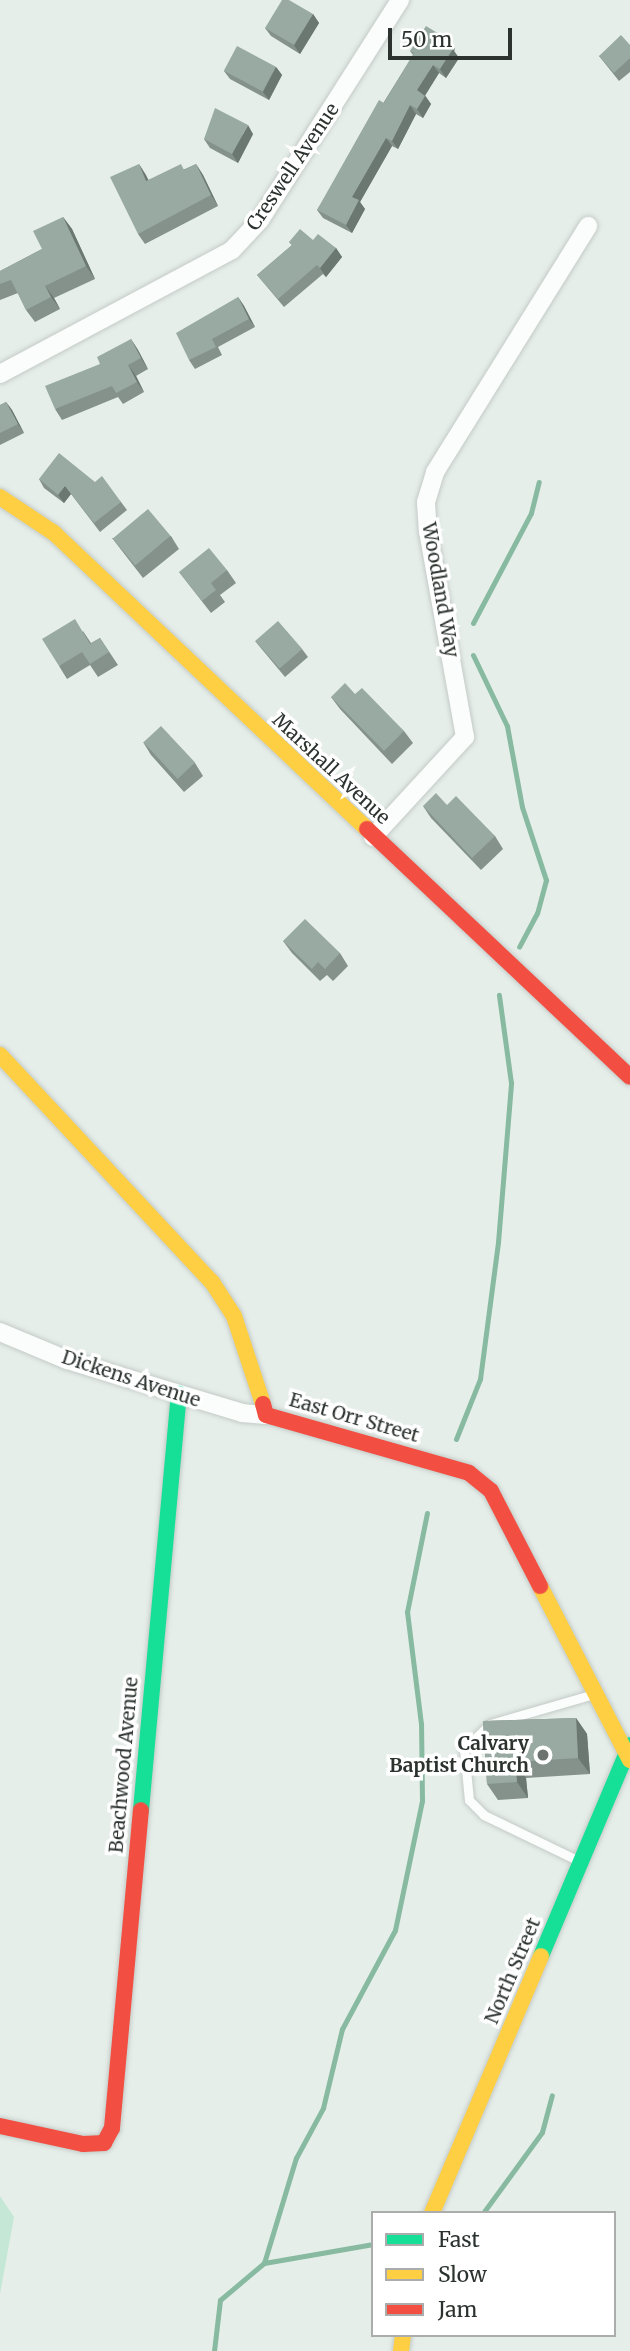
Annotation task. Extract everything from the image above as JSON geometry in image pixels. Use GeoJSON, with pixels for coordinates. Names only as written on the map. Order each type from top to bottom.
{"type":"FeatureCollection","features":[{"type":"Feature","properties":{"kind":"street","name":"Creswell Avenue"},"geometry":{"type":"LineString","coordinates":[[0,374],[232,250],[260,220],[400,0]]}},
{"type":"Feature","properties":{"kind":"street","name":"Woodland Way"},"geometry":{"type":"LineString","coordinates":[[373,837],[465,737],[428,532],[426,502],[435,472],[588,226]]}},
{"type":"Feature","properties":{"kind":"street","name":"Marshall Avenue"},"geometry":{"type":"LineString","coordinates":[[0,497],[54,533],[630,1077]]}},
{"type":"Feature","properties":{"kind":"street","name":"East Orr Street"},"geometry":{"type":"LineString","coordinates":[[0,1055],[212,1282],[234,1316],[266,1415],[469,1473],[491,1491],[595,1694],[629,1753]]}},
{"type":"Feature","properties":{"kind":"street","name":"Dickens Avenue"},"geometry":{"type":"LineString","coordinates":[[0,1332],[67,1360],[242,1413],[266,1415]]}},
{"type":"Feature","properties":{"kind":"street","name":"Beachwood Avenue"},"geometry":{"type":"LineString","coordinates":[[0,2126],[83,2144],[104,2143],[116,2103],[179,1394]]}},
{"type":"Feature","properties":{"kind":"street","name":"North Street"},"geometry":{"type":"LineString","coordinates":[[433,2211],[629,1753]]}},
{"type":"Feature","properties":{"kind":"lane"},"geometry":{"type":"LineString","coordinates":[[582,1862],[484,1815],[470,1800],[464,1749],[489,1724],[595,1694]]}},
{"type":"Feature","properties":{"kind":"green space"},"geometry":{"type":"Polygon","coordinates":[[[0,2196],[14,2217],[0,2294],[0,2196]]]}},
{"type":"Feature","properties":{"kind":"building"},"geometry":{"type":"Polygon","coordinates":[[[282,0],[289,0],[313,14],[294,45],[265,28],[282,0]]]}},
{"type":"Feature","properties":{"kind":"building"},"geometry":{"type":"Polygon","coordinates":[[[426,26],[449,40],[446,45],[453,49],[440,69],[433,65],[417,90],[425,96],[417,109],[410,105],[392,141],[386,138],[352,197],[359,200],[346,225],[317,210],[379,100],[384,103],[414,53],[410,51],[426,26]]]}},
{"type":"Feature","properties":{"kind":"building"},"geometry":{"type":"Polygon","coordinates":[[[621,35],[630,45],[630,58],[614,73],[599,56],[621,35]]]}},
{"type":"Feature","properties":{"kind":"building"},"geometry":{"type":"Polygon","coordinates":[[[237,46],[276,67],[263,91],[224,71],[237,46]]]}},
{"type":"Feature","properties":{"kind":"building"},"geometry":{"type":"Polygon","coordinates":[[[215,108],[248,125],[232,154],[204,139],[215,108]]]}},
{"type":"Feature","properties":{"kind":"building"},"geometry":{"type":"Polygon","coordinates":[[[139,164],[146,181],[181,164],[184,170],[196,164],[211,195],[138,234],[110,177],[139,164]]]}},
{"type":"Feature","properties":{"kind":"building"},"geometry":{"type":"Polygon","coordinates":[[[63,217],[86,266],[45,286],[51,297],[26,310],[11,280],[0,284],[0,271],[42,249],[33,231],[63,217]]]}},
{"type":"Feature","properties":{"kind":"building"},"geometry":{"type":"Polygon","coordinates":[[[300,229],[313,240],[318,234],[336,248],[320,268],[317,265],[278,299],[257,275],[292,245],[289,242],[300,229]]]}},
{"type":"Feature","properties":{"kind":"building"},"geometry":{"type":"Polygon","coordinates":[[[238,297],[249,319],[212,339],[216,347],[189,360],[176,333],[238,297]]]}},
{"type":"Feature","properties":{"kind":"building"},"geometry":{"type":"Polygon","coordinates":[[[131,339],[141,358],[128,365],[137,382],[116,393],[112,386],[55,409],[45,386],[100,364],[97,357],[131,339]]]}},
{"type":"Feature","properties":{"kind":"building"},"geometry":{"type":"Polygon","coordinates":[[[6,402],[18,424],[0,433],[0,405],[6,402]]]}},
{"type":"Feature","properties":{"kind":"building"},"geometry":{"type":"Polygon","coordinates":[[[59,453],[95,482],[102,476],[121,502],[94,523],[65,486],[58,495],[39,479],[59,453]]]}},
{"type":"Feature","properties":{"kind":"building"},"geometry":{"type":"Polygon","coordinates":[[[148,509],[170,536],[135,565],[113,539],[148,509]]]}},
{"type":"Feature","properties":{"kind":"building"},"geometry":{"type":"Polygon","coordinates":[[[209,548],[227,570],[211,583],[216,590],[202,601],[179,572],[209,548]]]}},
{"type":"Feature","properties":{"kind":"building"},"geometry":{"type":"Polygon","coordinates":[[[75,619],[90,644],[100,638],[109,652],[90,664],[82,652],[59,666],[42,639],[75,619]]]}},
{"type":"Feature","properties":{"kind":"building"},"geometry":{"type":"Polygon","coordinates":[[[278,621],[302,649],[280,669],[255,641],[278,621]]]}},
{"type":"Feature","properties":{"kind":"building"},"geometry":{"type":"Polygon","coordinates":[[[345,683],[355,694],[362,688],[404,731],[384,751],[331,697],[345,683]]]}},
{"type":"Feature","properties":{"kind":"building"},"geometry":{"type":"Polygon","coordinates":[[[161,726],[195,763],[178,779],[143,742],[161,726]]]}},
{"type":"Feature","properties":{"kind":"building"},"geometry":{"type":"Polygon","coordinates":[[[436,793],[447,805],[456,796],[495,836],[472,858],[423,806],[436,793]]]}},
{"type":"Feature","properties":{"kind":"building"},"geometry":{"type":"Polygon","coordinates":[[[305,919],[340,953],[325,969],[318,962],[312,969],[283,941],[305,919]]]}},
{"type":"Feature","properties":{"kind":"building"},"geometry":{"type":"Polygon","coordinates":[[[576,1718],[578,1758],[515,1762],[517,1782],[487,1784],[483,1721],[576,1718]]]}},
{"type":"Feature","properties":{"kind":"waterway"},"geometry":{"type":"LineString","coordinates":[[473,623],[531,513],[539,482]]}},
{"type":"Feature","properties":{"kind":"waterway"},"geometry":{"type":"LineString","coordinates":[[473,655],[507,726],[522,807],[546,880],[537,913],[519,947]]}},
{"type":"Feature","properties":{"kind":"waterway"},"geometry":{"type":"LineString","coordinates":[[456,1439],[480,1379],[498,1242],[511,1083],[499,995]]}},
{"type":"Feature","properties":{"kind":"waterway"},"geometry":{"type":"LineString","coordinates":[[214,2351],[220,2300],[264,2263],[296,2158],[323,2108],[342,2029],[395,1930],[422,1801],[421,1724],[407,1612],[427,1513]]}},
{"type":"Feature","properties":{"kind":"waterway"},"geometry":{"type":"LineString","coordinates":[[484,2211],[542,2132],[552,2095]]}},
{"type":"Feature","properties":{"kind":"waterway"},"geometry":{"type":"LineString","coordinates":[[264,2263],[371,2244]]}},
{"type":"Feature","properties":{"kind":"traffic: fast"},"geometry":{"type":"LineString","coordinates":[[141,1810],[179,1394]]}},
{"type":"Feature","properties":{"kind":"traffic: fast"},"geometry":{"type":"LineString","coordinates":[[541,1956],[630,1745]]}},
{"type":"Feature","properties":{"kind":"traffic: slow"},"geometry":{"type":"LineString","coordinates":[[0,497],[54,533],[367,829]]}},
{"type":"Feature","properties":{"kind":"traffic: slow"},"geometry":{"type":"LineString","coordinates":[[0,1055],[212,1282],[234,1316],[263,1404]]}},
{"type":"Feature","properties":{"kind":"traffic: slow"},"geometry":{"type":"LineString","coordinates":[[540,1586],[630,1760]]}},
{"type":"Feature","properties":{"kind":"traffic: slow"},"geometry":{"type":"LineString","coordinates":[[433,2211],[541,1956]]}},
{"type":"Feature","properties":{"kind":"traffic: slow"},"geometry":{"type":"LineString","coordinates":[[401,2351],[403,2337]]}},
{"type":"Feature","properties":{"kind":"traffic: jam"},"geometry":{"type":"LineString","coordinates":[[367,829],[630,1077]]}},
{"type":"Feature","properties":{"kind":"traffic: jam"},"geometry":{"type":"LineString","coordinates":[[263,1404],[266,1415],[469,1473],[491,1491],[540,1586]]}},
{"type":"Feature","properties":{"kind":"traffic: jam"},"geometry":{"type":"LineString","coordinates":[[0,2126],[83,2144],[104,2143],[112,2128],[141,1810]]}},
{"type":"Feature","properties":{"kind":"place","name":"Calvary Baptist Church"},"geometry":{"type":"Point","coordinates":[543,1755]}}]}
